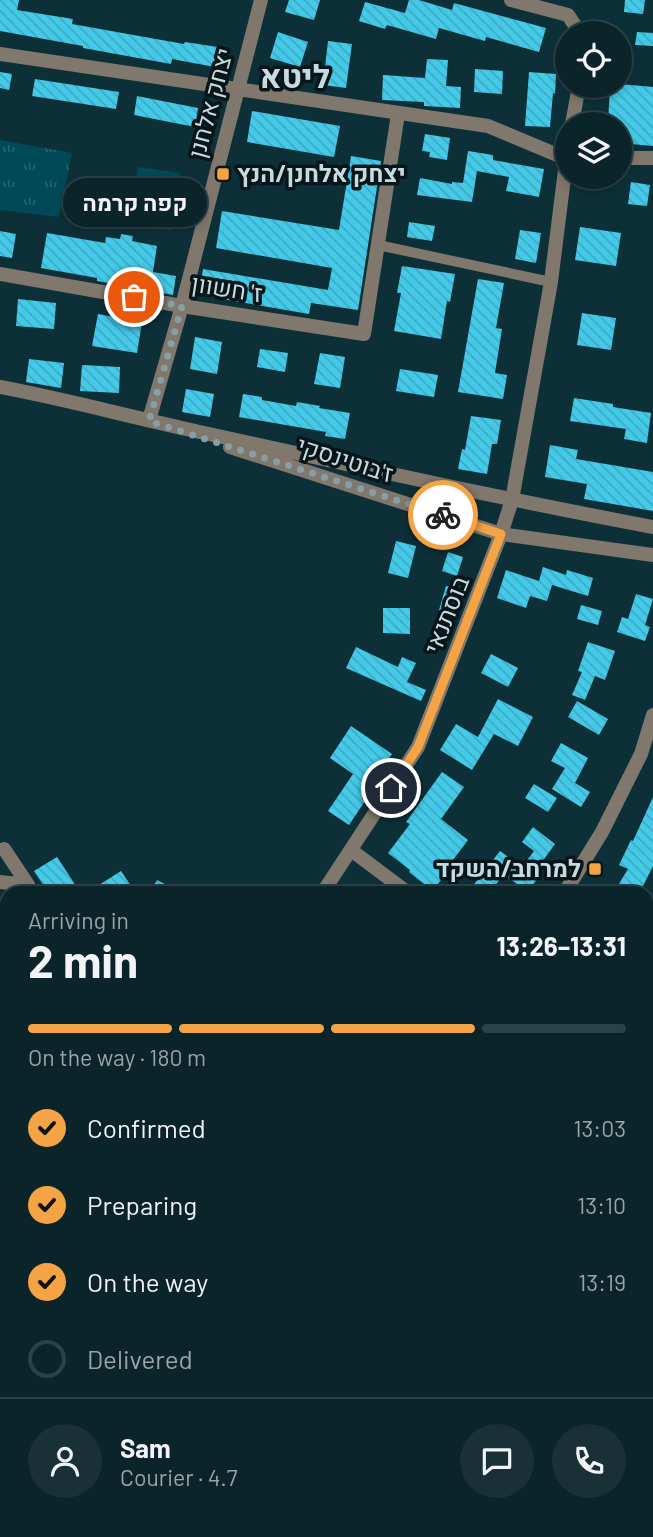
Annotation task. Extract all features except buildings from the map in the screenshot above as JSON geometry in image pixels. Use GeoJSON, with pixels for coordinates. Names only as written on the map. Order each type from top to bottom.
{"type":"FeatureCollection","features":[{"type":"Feature","properties":{"kind":"street","name":"יצחק אלחנן"},"geometry":{"type":"LineString","coordinates":[[149,421],[182,306],[261,0]]}},
{"type":"Feature","properties":{"kind":"street"},"geometry":{"type":"LineString","coordinates":[[511,0],[568,15],[572,21]]}},
{"type":"Feature","properties":{"kind":"street"},"geometry":{"type":"LineString","coordinates":[[0,54],[488,126],[555,152]]}},
{"type":"Feature","properties":{"kind":"street"},"geometry":{"type":"LineString","coordinates":[[398,114],[378,245],[551,282]]}},
{"type":"Feature","properties":{"kind":"street"},"geometry":{"type":"LineString","coordinates":[[632,158],[653,158]]}},
{"type":"Feature","properties":{"kind":"street","name":"בוסתנאי"},"geometry":{"type":"LineString","coordinates":[[327,886],[418,747],[501,534],[512,500],[551,282],[563,189]]}},
{"type":"Feature","properties":{"kind":"street","name":"ז' חשוון"},"geometry":{"type":"LineString","coordinates":[[0,274],[364,334],[378,245]]}},
{"type":"Feature","properties":{"kind":"street","name":"ז'בוטינסקי"},"geometry":{"type":"LineString","coordinates":[[0,387],[512,500],[653,527]]}},
{"type":"Feature","properties":{"kind":"street","name":"ז'בוטינסקי"},"geometry":{"type":"LineString","coordinates":[[149,421],[501,534],[653,555]]}},
{"type":"Feature","properties":{"kind":"street"},"geometry":{"type":"LineString","coordinates":[[569,886],[602,832],[641,754],[653,715]]}},
{"type":"Feature","properties":{"kind":"street"},"geometry":{"type":"LineString","coordinates":[[4,849],[28,886]]}},
{"type":"Feature","properties":{"kind":"street"},"geometry":{"type":"LineString","coordinates":[[351,850],[399,886]]}},
{"type":"Feature","properties":{"kind":"green space"},"geometry":{"type":"Polygon","coordinates":[[[0,140],[72,153],[59,217],[0,210],[0,140]]]}},
{"type":"Feature","properties":{"kind":"green space"},"geometry":{"type":"Polygon","coordinates":[[[138,167],[180,173],[171,231],[129,225],[138,167]]]}},
{"type":"Feature","properties":{"kind":"way so far"},"geometry":{"type":"LineString","coordinates":[[134,297],[182,306],[149,421],[443,515]]}},
{"type":"Feature","properties":{"kind":"place","name":"יצחק אלחנן/הנץ"},"geometry":{"type":"Point","coordinates":[223,174]}},
{"type":"Feature","properties":{"kind":"place","name":"קפה קרמה"},"geometry":{"type":"Point","coordinates":[134,297]}},
{"type":"Feature","properties":{"kind":"place","name":"למרחב/השקד"},"geometry":{"type":"Point","coordinates":[595,869]}},
{"type":"Feature","properties":{"kind":"district","name":"ליטא"},"geometry":{"type":"Point","coordinates":[295,77]}},
{"type":"Feature","properties":{"kind":"route"},"geometry":{"type":"LineString","coordinates":[[391,788],[418,747],[501,534],[443,515]]}}]}
